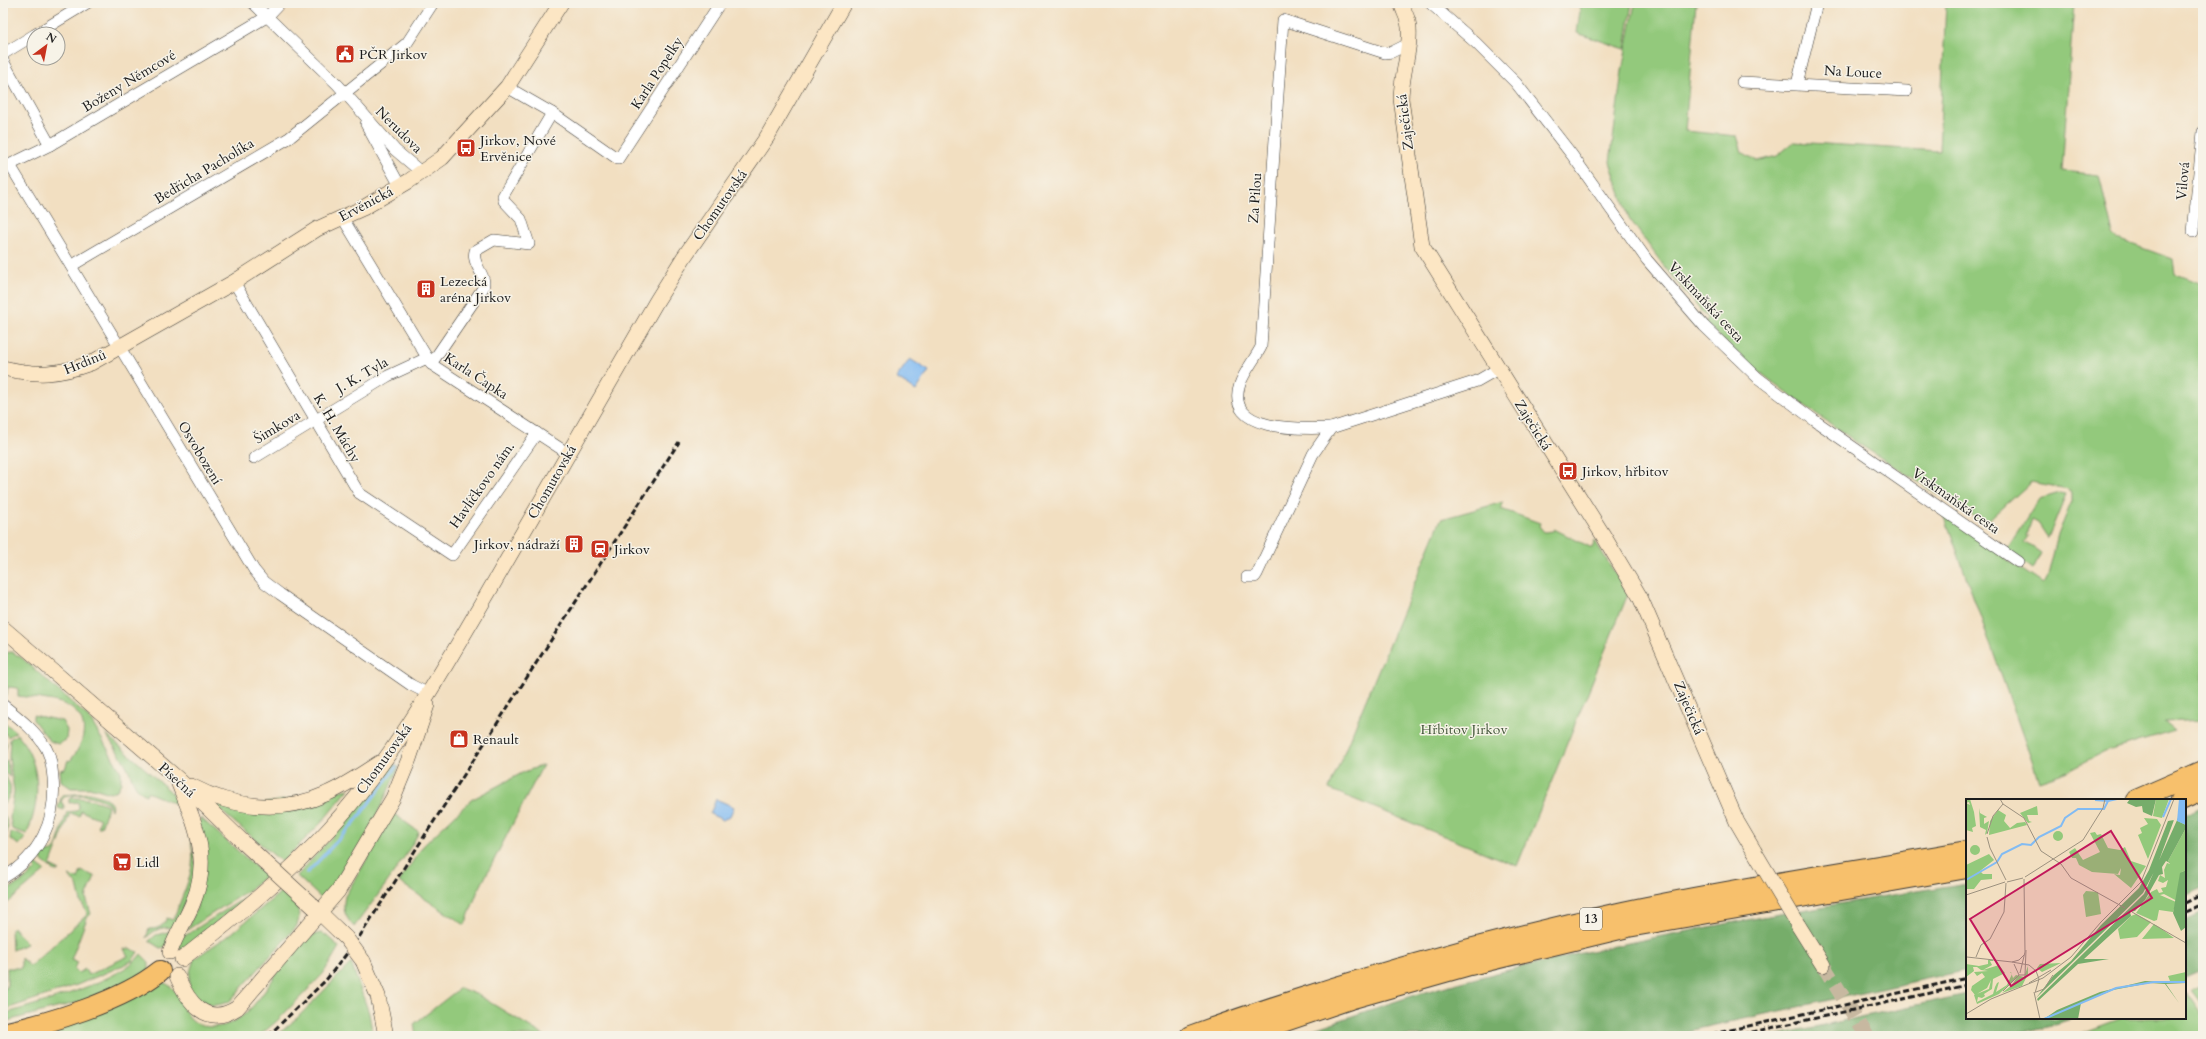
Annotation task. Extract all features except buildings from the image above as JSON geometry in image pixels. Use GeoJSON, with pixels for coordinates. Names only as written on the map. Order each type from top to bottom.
{"type":"FeatureCollection","features":[{"type":"Feature","properties":{"kind":"highway"},"geometry":{"type":"LineString","coordinates":[[2138,799],[2203,771]]}},
{"type":"Feature","properties":{"kind":"highway"},"geometry":{"type":"LineString","coordinates":[[2183,799],[2203,790]]}},
{"type":"Feature","properties":{"kind":"highway","name":"13"},"geometry":{"type":"LineString","coordinates":[[1190,1036],[1344,984],[1488,944],[1623,912],[1966,851]]}},
{"type":"Feature","properties":{"kind":"highway","name":"13"},"geometry":{"type":"LineString","coordinates":[[1241,1036],[1350,999],[1470,964],[1628,927],[1966,868]]}},
{"type":"Feature","properties":{"kind":"highway"},"geometry":{"type":"LineString","coordinates":[[3,1033],[71,1014],[168,974]]}},
{"type":"Feature","properties":{"kind":"street"},"geometry":{"type":"LineString","coordinates":[[50,26],[87,3]]}},
{"type":"Feature","properties":{"kind":"street","name":"Nerudova"},"geometry":{"type":"LineString","coordinates":[[253,3],[346,93],[357,108],[395,150],[421,172]]}},
{"type":"Feature","properties":{"kind":"street","name":"Boženy Němcové"},"geometry":{"type":"LineString","coordinates":[[7,167],[50,145],[268,16],[280,3]]}},
{"type":"Feature","properties":{"kind":"street","name":"Bedřicha Pacholíka"},"geometry":{"type":"LineString","coordinates":[[71,266],[289,138],[407,43],[433,3]]}},
{"type":"Feature","properties":{"kind":"street","name":"Ervěnická"},"geometry":{"type":"LineString","coordinates":[[119,348],[234,282],[317,229],[342,216],[363,208],[442,158],[507,87],[561,3]]}},
{"type":"Feature","properties":{"kind":"street","name":"Karla Popelky"},"geometry":{"type":"LineString","coordinates":[[552,113],[618,159],[720,3]]}},
{"type":"Feature","properties":{"kind":"street","name":"Chomutovská"},"geometry":{"type":"LineString","coordinates":[[176,955],[261,894],[313,846],[351,804],[386,758],[429,694],[660,295],[684,257],[767,137],[844,3]]}},
{"type":"Feature","properties":{"kind":"street","name":"Zaječická"},"geometry":{"type":"LineString","coordinates":[[1401,3],[1408,20],[1408,44],[1401,84],[1401,99],[1422,246],[1603,534],[1640,597],[1737,822],[1823,965]]}},
{"type":"Feature","properties":{"kind":"street","name":"Vrskmaňská cesta"},"geometry":{"type":"LineString","coordinates":[[1430,3],[1476,43],[1516,83],[1572,155],[1646,260],[1704,326],[1758,378],[1821,425],[2018,562]]}},
{"type":"Feature","properties":{"kind":"street"},"geometry":{"type":"LineString","coordinates":[[1798,84],[1817,3]]}},
{"type":"Feature","properties":{"kind":"street","name":"Za Pilou"},"geometry":{"type":"LineString","coordinates":[[1331,428],[1308,429],[1256,422],[1244,413],[1238,396],[1240,384],[1262,347],[1283,20],[1385,52],[1392,52],[1408,44]]}},
{"type":"Feature","properties":{"kind":"street"},"geometry":{"type":"LineString","coordinates":[[3,54],[26,40]]}},
{"type":"Feature","properties":{"kind":"street"},"geometry":{"type":"LineString","coordinates":[[3,61],[50,145]]}},
{"type":"Feature","properties":{"kind":"street","name":"Na Louce"},"geometry":{"type":"LineString","coordinates":[[1742,82],[1907,91]]}},
{"type":"Feature","properties":{"kind":"street"},"geometry":{"type":"LineString","coordinates":[[429,361],[483,288],[484,280],[474,258],[475,251],[494,240],[529,244],[522,219],[504,201],[503,196],[552,113],[507,87]]}},
{"type":"Feature","properties":{"kind":"street","name":"Nerudova"},"geometry":{"type":"LineString","coordinates":[[357,108],[400,186]]}},
{"type":"Feature","properties":{"kind":"street","name":"Vilová"},"geometry":{"type":"LineString","coordinates":[[2194,232],[2203,132]]}},
{"type":"Feature","properties":{"kind":"street","name":"Osvobození"},"geometry":{"type":"LineString","coordinates":[[7,167],[71,266],[254,570],[264,582],[411,685],[429,694]]}},
{"type":"Feature","properties":{"kind":"street","name":"Karla Čapka"},"geometry":{"type":"LineString","coordinates":[[342,216],[429,361],[569,454]]}},
{"type":"Feature","properties":{"kind":"street","name":"K. H. Máchy"},"geometry":{"type":"LineString","coordinates":[[234,282],[359,493],[452,555]]}},
{"type":"Feature","properties":{"kind":"street","name":"Hrdinů"},"geometry":{"type":"LineString","coordinates":[[3,368],[22,372],[58,373],[91,363],[119,348]]}},
{"type":"Feature","properties":{"kind":"street","name":"J. K. Tyla"},"geometry":{"type":"LineString","coordinates":[[315,421],[388,376],[429,361]]}},
{"type":"Feature","properties":{"kind":"street"},"geometry":{"type":"LineString","coordinates":[[1247,578],[1255,577],[1257,574],[1313,454],[1331,428],[1477,381],[1498,369]]}},
{"type":"Feature","properties":{"kind":"street","name":"Šimkova"},"geometry":{"type":"LineString","coordinates":[[254,458],[315,421]]}},
{"type":"Feature","properties":{"kind":"street","name":"Havlíčkovo nám."},"geometry":{"type":"LineString","coordinates":[[452,555],[537,433]]}},
{"type":"Feature","properties":{"kind":"street","name":"Písečná"},"geometry":{"type":"LineString","coordinates":[[6,636],[178,779],[346,938],[363,961],[378,996],[386,1036]]}},
{"type":"Feature","properties":{"kind":"street"},"geometry":{"type":"LineString","coordinates":[[176,955],[161,958],[158,964],[199,1009],[209,1014],[226,1014],[237,1008],[318,911],[338,891],[393,798],[421,726],[429,694]]}},
{"type":"Feature","properties":{"kind":"street"},"geometry":{"type":"LineString","coordinates":[[3,705],[35,732],[46,749],[51,763],[54,790],[52,815],[46,833],[22,864],[3,878]]}},
{"type":"Feature","properties":{"kind":"street"},"geometry":{"type":"LineString","coordinates":[[178,779],[205,794],[225,800],[251,806],[280,806],[303,803],[326,795],[386,758]]}},
{"type":"Feature","properties":{"kind":"street"},"geometry":{"type":"LineString","coordinates":[[168,974],[184,967],[176,955],[178,932],[196,896],[202,866],[198,830],[178,779]]}},
{"type":"Feature","properties":{"kind":"green space"},"geometry":{"type":"Polygon","coordinates":[[[1581,3],[1632,3],[1625,49],[1577,33],[1581,3]]]}},
{"type":"Feature","properties":{"kind":"green space"},"geometry":{"type":"Polygon","coordinates":[[[1635,3],[1696,3],[1685,131],[1737,136],[1742,152],[1757,161],[1777,156],[1794,142],[1939,151],[1946,3],[2074,3],[2062,171],[2099,175],[2113,235],[2117,239],[2173,259],[2175,274],[2202,284],[2203,280],[2203,720],[2164,722],[2175,731],[2104,752],[2063,773],[2039,781],[1942,509],[2018,567],[2043,584],[2047,579],[2058,535],[2071,503],[2071,494],[2069,489],[2031,482],[1985,524],[1859,444],[1783,390],[1753,367],[1705,324],[1707,318],[1666,269],[1629,218],[1610,162],[1622,71],[1635,3]]]}},
{"type":"Feature","properties":{"kind":"green space"},"geometry":{"type":"Polygon","coordinates":[[[2060,493],[2066,494],[2048,538],[2038,523],[2032,520],[2027,535],[2029,536],[2025,542],[2041,553],[2033,569],[2007,550],[2039,499],[2060,493]]]}},
{"type":"Feature","properties":{"kind":"green space","name":"Hřbitov Jirkov"},"geometry":{"type":"Polygon","coordinates":[[[1503,502],[1501,509],[1540,523],[1539,526],[1544,532],[1553,531],[1554,529],[1592,548],[1595,541],[1628,594],[1517,866],[1329,789],[1441,519],[1503,502]]]}},
{"type":"Feature","properties":{"kind":"green space"},"geometry":{"type":"Polygon","coordinates":[[[12,652],[22,658],[90,719],[121,772],[121,783],[117,790],[110,793],[94,788],[71,788],[61,781],[60,770],[65,769],[68,760],[70,761],[76,753],[83,737],[84,729],[82,721],[78,714],[71,708],[61,703],[18,696],[18,688],[8,687],[7,695],[3,696],[3,653],[12,652]]]}},
{"type":"Feature","properties":{"kind":"green space"},"geometry":{"type":"Polygon","coordinates":[[[3,712],[8,716],[4,722],[16,732],[8,737],[3,731],[3,712]]]}},
{"type":"Feature","properties":{"kind":"green space"},"geometry":{"type":"Polygon","coordinates":[[[33,715],[62,721],[67,730],[66,740],[58,744],[50,741],[33,720],[33,715]]]}},
{"type":"Feature","properties":{"kind":"green space"},"geometry":{"type":"Polygon","coordinates":[[[105,733],[171,792],[186,813],[197,871],[175,929],[159,929],[146,938],[149,929],[160,926],[167,918],[173,920],[190,875],[192,851],[190,839],[177,806],[174,803],[147,792],[146,795],[135,786],[124,761],[105,733]]]}},
{"type":"Feature","properties":{"kind":"green space"},"geometry":{"type":"Polygon","coordinates":[[[17,734],[31,757],[37,782],[35,808],[27,834],[12,829],[10,818],[14,791],[9,758],[10,739],[17,734]]]}},
{"type":"Feature","properties":{"kind":"green space"},"geometry":{"type":"Polygon","coordinates":[[[3,737],[7,744],[3,760],[3,737]]]}},
{"type":"Feature","properties":{"kind":"green space"},"geometry":{"type":"Polygon","coordinates":[[[7,760],[10,777],[3,772],[3,764],[7,760]]]}},
{"type":"Feature","properties":{"kind":"green space"},"geometry":{"type":"Polygon","coordinates":[[[392,764],[399,767],[369,832],[323,900],[297,876],[364,801],[392,764]]]}},
{"type":"Feature","properties":{"kind":"green space"},"geometry":{"type":"Polygon","coordinates":[[[543,765],[477,893],[465,925],[399,882],[423,846],[471,800],[524,772],[543,765]]]}},
{"type":"Feature","properties":{"kind":"green space"},"geometry":{"type":"Polygon","coordinates":[[[3,775],[9,782],[10,794],[3,805],[3,775]]]}},
{"type":"Feature","properties":{"kind":"green space"},"geometry":{"type":"Polygon","coordinates":[[[349,789],[321,823],[282,862],[214,805],[216,802],[236,808],[349,789]]]}},
{"type":"Feature","properties":{"kind":"green space"},"geometry":{"type":"Polygon","coordinates":[[[90,793],[106,798],[112,805],[111,810],[108,803],[103,800],[81,795],[64,797],[61,801],[64,806],[64,810],[58,808],[62,795],[90,793]]]}},
{"type":"Feature","properties":{"kind":"green space"},"geometry":{"type":"Polygon","coordinates":[[[69,799],[93,800],[106,804],[108,807],[101,827],[98,827],[100,819],[81,811],[79,816],[70,813],[50,866],[60,871],[55,871],[41,860],[40,851],[41,849],[47,852],[53,851],[56,847],[67,812],[76,811],[79,808],[78,802],[69,803],[69,799]]]}},
{"type":"Feature","properties":{"kind":"green space"},"geometry":{"type":"Polygon","coordinates":[[[2203,806],[2203,888],[2186,896],[2186,814],[2203,806]]]}},
{"type":"Feature","properties":{"kind":"green space"},"geometry":{"type":"Polygon","coordinates":[[[3,814],[7,820],[8,830],[3,839],[3,814]]]}},
{"type":"Feature","properties":{"kind":"green space"},"geometry":{"type":"Polygon","coordinates":[[[394,814],[419,832],[397,869],[354,927],[345,913],[345,896],[394,814]]]}},
{"type":"Feature","properties":{"kind":"green space"},"geometry":{"type":"Polygon","coordinates":[[[201,818],[266,876],[253,887],[187,930],[197,907],[199,820],[201,818]]]}},
{"type":"Feature","properties":{"kind":"green space"},"geometry":{"type":"Polygon","coordinates":[[[11,832],[26,837],[19,845],[10,839],[11,832]]]}},
{"type":"Feature","properties":{"kind":"green space"},"geometry":{"type":"Polygon","coordinates":[[[33,862],[45,871],[3,907],[3,893],[24,880],[36,869],[31,863],[33,862]]]}},
{"type":"Feature","properties":{"kind":"green space"},"geometry":{"type":"Polygon","coordinates":[[[81,871],[95,876],[86,898],[91,914],[87,918],[71,960],[78,963],[74,968],[79,973],[85,969],[88,975],[128,956],[124,949],[129,948],[138,952],[132,961],[124,965],[77,985],[3,1010],[3,988],[7,988],[7,968],[21,968],[21,958],[30,966],[88,914],[81,902],[77,885],[69,876],[78,879],[81,871]]]}},
{"type":"Feature","properties":{"kind":"green space"},"geometry":{"type":"Polygon","coordinates":[[[268,879],[189,946],[182,949],[178,946],[180,935],[186,935],[246,897],[268,879]]]}},
{"type":"Feature","properties":{"kind":"green space"},"geometry":{"type":"Polygon","coordinates":[[[1966,883],[1966,970],[1665,1036],[1293,1036],[1439,988],[1504,971],[1702,928],[1966,883]]]}},
{"type":"Feature","properties":{"kind":"green space"},"geometry":{"type":"Polygon","coordinates":[[[282,891],[294,903],[298,911],[299,916],[296,927],[229,1002],[215,1005],[206,1004],[189,988],[190,972],[194,959],[232,933],[282,891]]]}},
{"type":"Feature","properties":{"kind":"green space"},"geometry":{"type":"Polygon","coordinates":[[[2203,913],[2203,969],[2186,977],[2186,921],[2203,913]]]}},
{"type":"Feature","properties":{"kind":"green space"},"geometry":{"type":"Polygon","coordinates":[[[13,927],[27,944],[12,950],[11,929],[13,927]]]}},
{"type":"Feature","properties":{"kind":"green space"},"geometry":{"type":"Polygon","coordinates":[[[171,931],[165,947],[160,948],[149,941],[156,935],[171,931]]]}},
{"type":"Feature","properties":{"kind":"green space"},"geometry":{"type":"Polygon","coordinates":[[[321,933],[327,936],[339,947],[323,974],[277,1021],[259,1036],[10,1036],[157,982],[167,984],[173,989],[187,1013],[193,1020],[201,1025],[214,1027],[232,1023],[247,1012],[260,998],[294,950],[307,938],[321,933]]]}},
{"type":"Feature","properties":{"kind":"green space"},"geometry":{"type":"Polygon","coordinates":[[[141,954],[149,962],[149,970],[147,974],[83,1001],[3,1022],[3,1014],[56,998],[98,982],[132,964],[141,954]]]}},
{"type":"Feature","properties":{"kind":"green space"},"geometry":{"type":"Polygon","coordinates":[[[351,963],[369,1013],[373,1036],[276,1036],[297,1018],[351,963]]]}},
{"type":"Feature","properties":{"kind":"green space"},"geometry":{"type":"Polygon","coordinates":[[[2203,984],[2203,1006],[2191,990],[2203,984]]]}},
{"type":"Feature","properties":{"kind":"green space"},"geometry":{"type":"Polygon","coordinates":[[[460,988],[478,995],[545,1036],[416,1036],[414,1024],[460,988]]]}},
{"type":"Feature","properties":{"kind":"green space"},"geometry":{"type":"Polygon","coordinates":[[[2186,992],[2203,1017],[2203,1036],[2074,1036],[2119,1019],[2186,1019],[2186,992]]]}},
{"type":"Feature","properties":{"kind":"green space"},"geometry":{"type":"Polygon","coordinates":[[[1966,994],[1966,1019],[2072,1019],[2012,1036],[1773,1036],[1966,994]]]}},
{"type":"Feature","properties":{"kind":"water"},"geometry":{"type":"Polygon","coordinates":[[[910,359],[929,371],[916,391],[896,378],[910,359]]]}},
{"type":"Feature","properties":{"kind":"water"},"geometry":{"type":"Polygon","coordinates":[[[716,799],[734,807],[730,816],[723,820],[710,814],[716,799]]]}},
{"type":"Feature","properties":{"kind":"waterway"},"geometry":{"type":"LineString","coordinates":[[307,873],[354,823],[396,767]]}},
{"type":"Feature","properties":{"kind":"tunnel"},"geometry":{"type":"LineString","coordinates":[[1823,965],[1867,1036]]}},
{"type":"Feature","properties":{"kind":"railway"},"geometry":{"type":"LineString","coordinates":[[268,1036],[326,980],[356,942],[679,442]]}},
{"type":"Feature","properties":{"kind":"railway"},"geometry":{"type":"LineString","coordinates":[[2186,902],[2203,894]]}},
{"type":"Feature","properties":{"kind":"railway"},"geometry":{"type":"LineString","coordinates":[[2186,912],[2203,904]]}},
{"type":"Feature","properties":{"kind":"railway"},"geometry":{"type":"LineString","coordinates":[[1703,1036],[1966,978]]}},
{"type":"Feature","properties":{"kind":"railway"},"geometry":{"type":"LineString","coordinates":[[1734,1036],[1966,985]]}},
{"type":"Feature","properties":{"kind":"place","name":"PČR Jirkov"},"geometry":{"type":"Point","coordinates":[345,54]}},
{"type":"Feature","properties":{"kind":"place","name":"Jirkov, Nové Ervěnice"},"geometry":{"type":"Point","coordinates":[466,148]}},
{"type":"Feature","properties":{"kind":"place","name":"Lezecká aréna Jirkov"},"geometry":{"type":"Point","coordinates":[426,289]}},
{"type":"Feature","properties":{"kind":"place","name":"Jirkov, hřbitov"},"geometry":{"type":"Point","coordinates":[1568,471]}},
{"type":"Feature","properties":{"kind":"place","name":"Jirkov, nádraží"},"geometry":{"type":"Point","coordinates":[574,544]}},
{"type":"Feature","properties":{"kind":"place","name":"Jirkov"},"geometry":{"type":"Point","coordinates":[600,549]}},
{"type":"Feature","properties":{"kind":"place","name":"Renault"},"geometry":{"type":"Point","coordinates":[459,739]}},
{"type":"Feature","properties":{"kind":"place","name":"Lidl"},"geometry":{"type":"Point","coordinates":[122,862]}}]}
